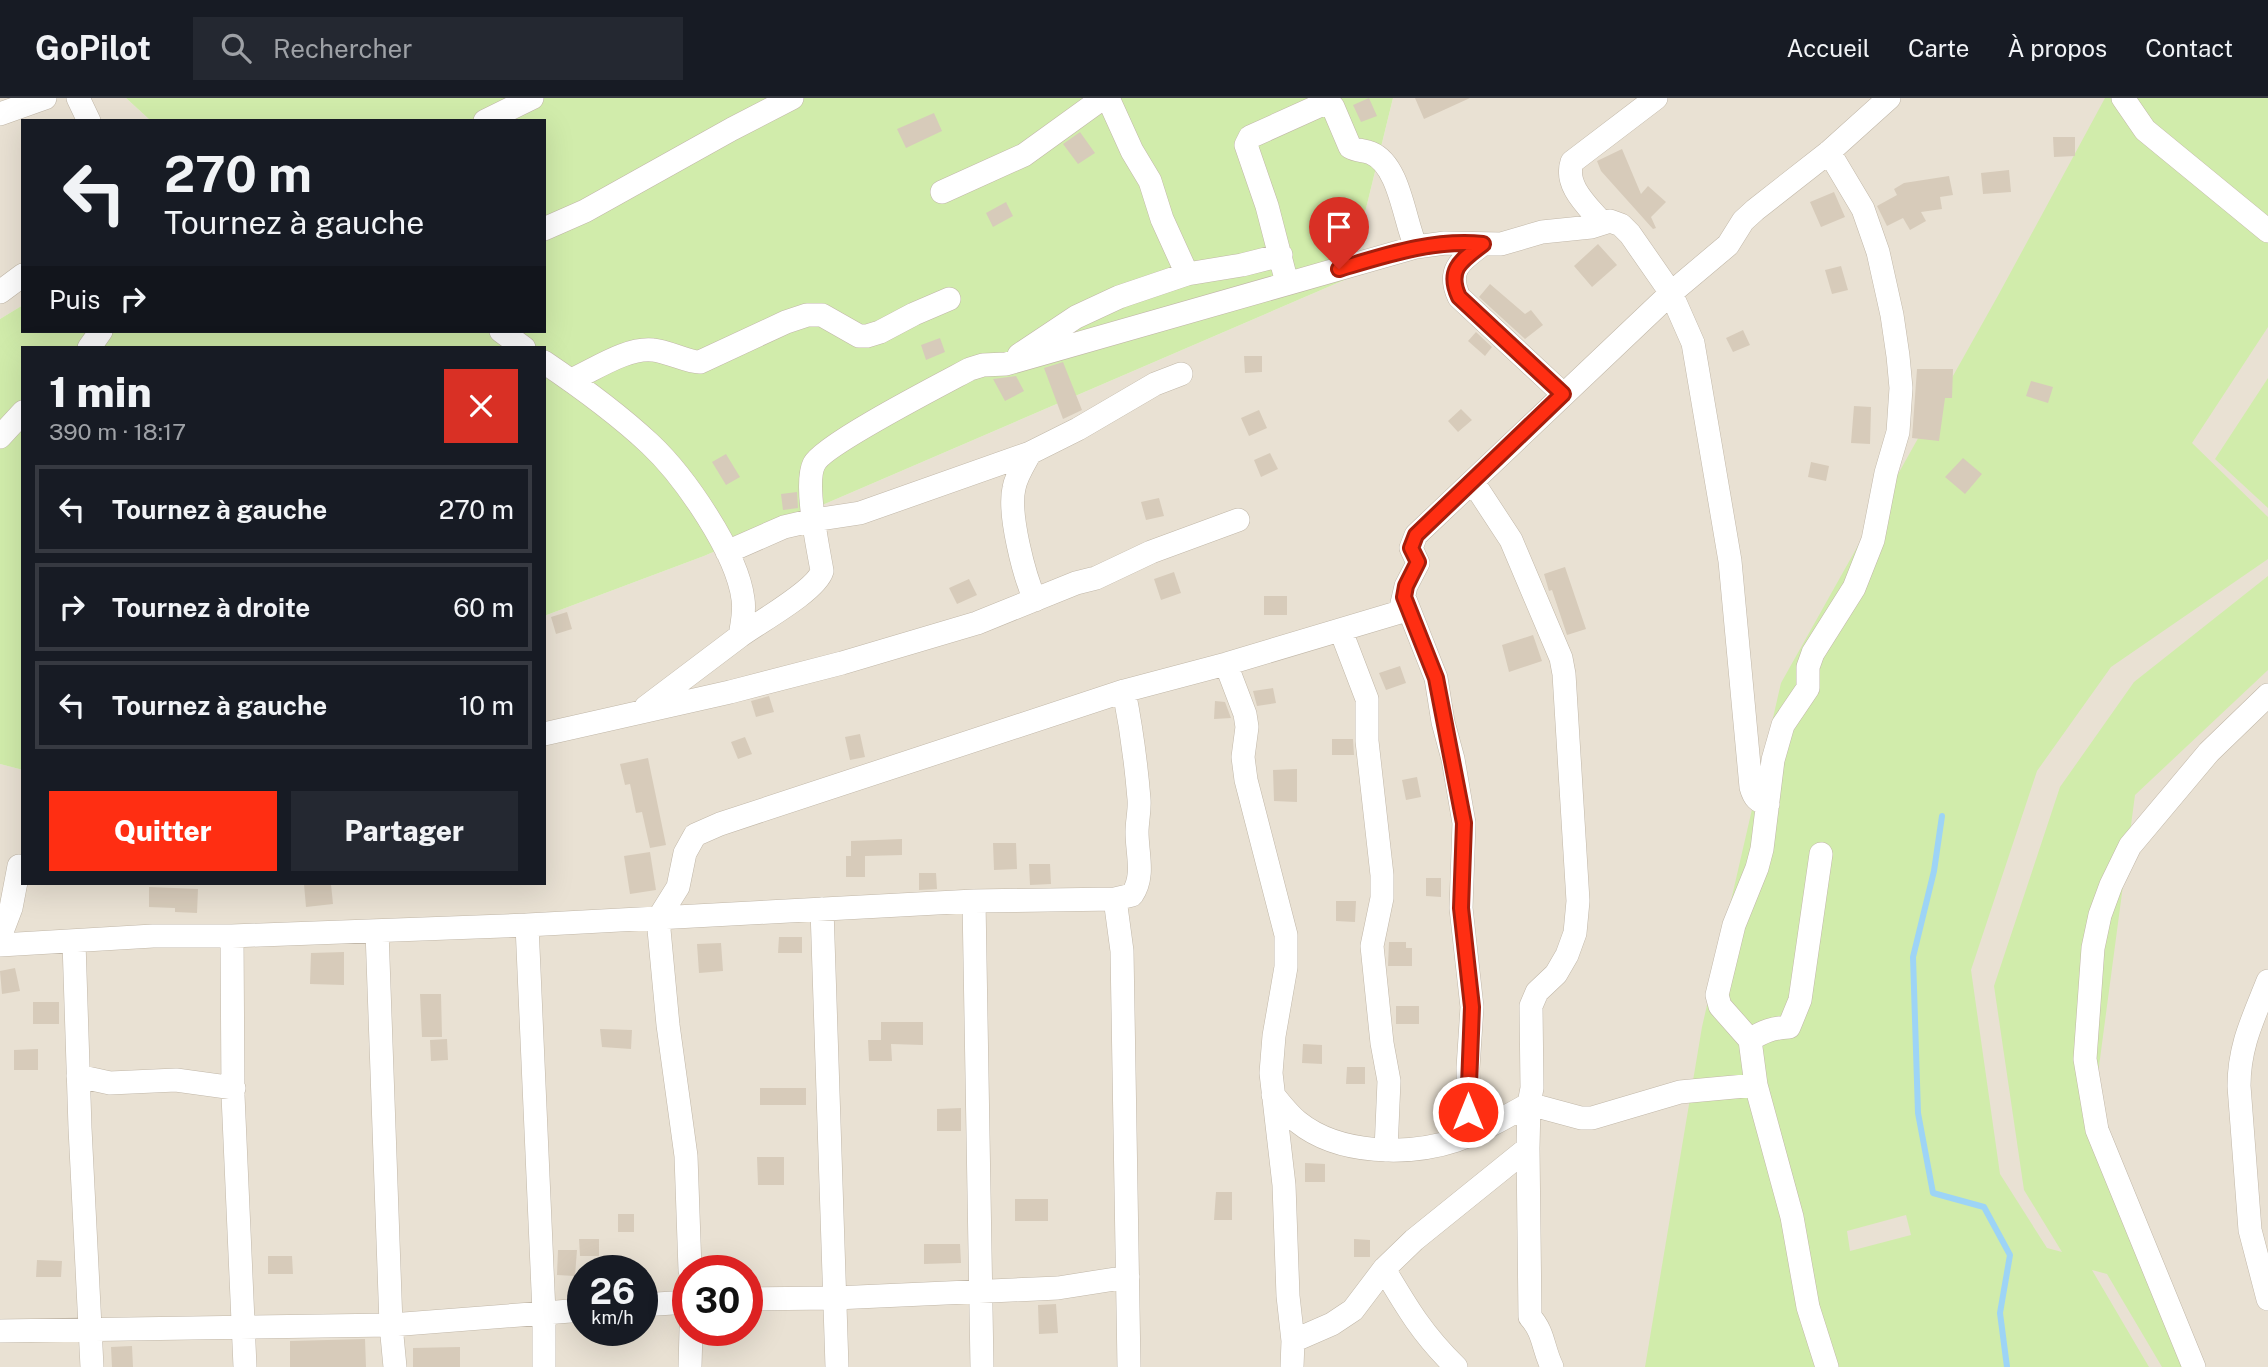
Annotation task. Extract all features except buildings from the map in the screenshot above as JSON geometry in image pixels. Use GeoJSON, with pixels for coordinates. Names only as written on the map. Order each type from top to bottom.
{"type":"FeatureCollection","features":[{"type":"Feature","properties":{"kind":"street"},"geometry":{"type":"LineString","coordinates":[[0,114],[45,98]]}},
{"type":"Feature","properties":{"kind":"street"},"geometry":{"type":"LineString","coordinates":[[78,98],[88,119]]}},
{"type":"Feature","properties":{"kind":"street"},"geometry":{"type":"LineString","coordinates":[[489,119],[532,98]]}},
{"type":"Feature","properties":{"kind":"street"},"geometry":{"type":"LineString","coordinates":[[546,228],[585,211],[792,98]]}},
{"type":"Feature","properties":{"kind":"street"},"geometry":{"type":"LineString","coordinates":[[942,192],[1024,155],[1105,98],[1150,181],[1162,219],[1187,274]]}},
{"type":"Feature","properties":{"kind":"street"},"geometry":{"type":"LineString","coordinates":[[1602,223],[1575,191],[1569,171],[1572,162],[1657,98]]}},
{"type":"Feature","properties":{"kind":"street"},"geometry":{"type":"LineString","coordinates":[[689,1255],[686,1156],[668,1025],[658,919],[678,887],[685,853],[695,835],[1124,691],[1401,612],[1406,586],[1418,562],[1411,548],[1416,535],[1671,293],[1728,244],[1743,221],[1829,152],[1889,98]]}},
{"type":"Feature","properties":{"kind":"street"},"geometry":{"type":"LineString","coordinates":[[2123,98],[2145,130],[2268,231]]}},
{"type":"Feature","properties":{"kind":"street"},"geometry":{"type":"LineString","coordinates":[[1287,283],[1247,141],[1286,120],[1333,101],[1349,147],[1370,153],[1381,160],[1392,176],[1416,247]]}},
{"type":"Feature","properties":{"kind":"street"},"geometry":{"type":"LineString","coordinates":[[1827,1367],[1808,1307],[1792,1217],[1756,1085],[1750,1040],[1720,1006],[1717,995],[1734,925],[1762,849],[1773,760],[1783,725],[1808,688],[1808,667],[1813,653],[1854,588],[1868,552],[1898,432],[1898,356],[1892,314],[1878,253],[1864,209],[1829,152]]}},
{"type":"Feature","properties":{"kind":"street"},"geometry":{"type":"LineString","coordinates":[[637,713],[740,636],[808,590],[820,578],[822,571],[814,520],[811,472],[813,465],[822,455],[871,423],[970,369],[983,365],[1006,364],[1416,247],[1445,243],[1501,244],[1542,232],[1591,227],[1610,221],[1621,225],[1630,234],[1671,293],[1693,343],[1726,538],[1751,787],[1753,796],[1760,802],[1769,804]]}},
{"type":"Feature","properties":{"kind":"street"},"geometry":{"type":"LineString","coordinates":[[1483,244],[1462,259],[1454,271],[1453,285],[1459,297],[1563,394]]}},
{"type":"Feature","properties":{"kind":"street"},"geometry":{"type":"LineString","coordinates":[[1006,364],[1076,317],[1119,297],[1187,274],[1281,255]]}},
{"type":"Feature","properties":{"kind":"street"},"geometry":{"type":"LineString","coordinates":[[0,292],[21,276]]}},
{"type":"Feature","properties":{"kind":"street"},"geometry":{"type":"LineString","coordinates":[[571,380],[630,352],[644,349],[677,354],[693,363],[700,362],[786,322],[813,314],[822,315],[859,335],[867,336],[949,299]]}},
{"type":"Feature","properties":{"kind":"street"},"geometry":{"type":"LineString","coordinates":[[504,333],[521,346]]}},
{"type":"Feature","properties":{"kind":"street"},"geometry":{"type":"LineString","coordinates":[[546,363],[571,380],[652,446],[700,507],[720,536],[741,588],[744,601],[740,636]]}},
{"type":"Feature","properties":{"kind":"street"},"geometry":{"type":"LineString","coordinates":[[727,552],[784,527],[860,513],[1030,453],[1078,429],[1155,384],[1181,374]]}},
{"type":"Feature","properties":{"kind":"street"},"geometry":{"type":"LineString","coordinates":[[0,437],[21,414]]}},
{"type":"Feature","properties":{"kind":"street"},"geometry":{"type":"LineString","coordinates":[[1030,453],[1014,485],[1012,515],[1026,579],[1035,600]]}},
{"type":"Feature","properties":{"kind":"street"},"geometry":{"type":"LineString","coordinates":[[1473,482],[1521,560],[1561,658],[1564,674],[1578,901],[1575,933],[1567,955],[1556,974],[1537,992],[1531,1006],[1532,1088],[1528,1148],[1530,1317],[1539,1326],[1552,1367]]}},
{"type":"Feature","properties":{"kind":"street"},"geometry":{"type":"LineString","coordinates":[[546,734],[842,663],[977,623],[1076,583],[1096,578],[1151,552],[1238,520]]}},
{"type":"Feature","properties":{"kind":"street"},"geometry":{"type":"LineString","coordinates":[[1404,597],[1436,678],[1464,823],[1461,908],[1472,1007],[1468,1068],[1469,1135]]}},
{"type":"Feature","properties":{"kind":"street"},"geometry":{"type":"LineString","coordinates":[[1341,631],[1367,699],[1367,741],[1382,875],[1382,898],[1372,946],[1382,1043],[1389,1082],[1386,1150]]}},
{"type":"Feature","properties":{"kind":"street"},"geometry":{"type":"LineString","coordinates":[[1226,664],[1245,714],[1245,780],[1286,935],[1286,967],[1274,1036],[1271,1073],[1284,1185],[1288,1296],[1293,1341],[1292,1367]]}},
{"type":"Feature","properties":{"kind":"street"},"geometry":{"type":"LineString","coordinates":[[0,945],[153,936],[232,936],[527,925],[974,901],[1115,899],[1132,895],[1139,885],[1140,872],[1137,832],[1139,802],[1131,726],[1124,691]]}},
{"type":"Feature","properties":{"kind":"street"},"geometry":{"type":"LineString","coordinates":[[2194,1367],[2097,1130],[2085,1059],[2093,948],[2110,885],[2130,846],[2209,752],[2268,695]]}},
{"type":"Feature","properties":{"kind":"street"},"geometry":{"type":"LineString","coordinates":[[1750,1040],[1761,1032],[1789,1027],[1794,1019],[1800,1000],[1821,854]]}},
{"type":"Feature","properties":{"kind":"street"},"geometry":{"type":"LineString","coordinates":[[0,937],[11,908],[19,866]]}},
{"type":"Feature","properties":{"kind":"street"},"geometry":{"type":"LineString","coordinates":[[1115,899],[1122,950],[1129,1367]]}},
{"type":"Feature","properties":{"kind":"street"},"geometry":{"type":"LineString","coordinates":[[974,901],[982,1367]]}},
{"type":"Feature","properties":{"kind":"street"},"geometry":{"type":"LineString","coordinates":[[822,909],[837,1367]]}},
{"type":"Feature","properties":{"kind":"street"},"geometry":{"type":"LineString","coordinates":[[527,925],[544,1367]]}},
{"type":"Feature","properties":{"kind":"street"},"geometry":{"type":"LineString","coordinates":[[377,931],[391,1325],[395,1367]]}},
{"type":"Feature","properties":{"kind":"street"},"geometry":{"type":"LineString","coordinates":[[232,936],[234,1088],[245,1367]]}},
{"type":"Feature","properties":{"kind":"street"},"geometry":{"type":"LineString","coordinates":[[74,942],[92,1367]]}},
{"type":"Feature","properties":{"kind":"street"},"geometry":{"type":"LineString","coordinates":[[2268,981],[2242,1046],[2239,1065],[2268,1298]]}},
{"type":"Feature","properties":{"kind":"street"},"geometry":{"type":"LineString","coordinates":[[78,1076],[110,1083],[176,1080],[234,1088]]}},
{"type":"Feature","properties":{"kind":"street"},"geometry":{"type":"LineString","coordinates":[[1273,1095],[1298,1122],[1316,1133],[1342,1145],[1386,1150],[1415,1148],[1456,1140],[1529,1104],[1581,1118],[1592,1118],[1681,1092],[1756,1085]]}},
{"type":"Feature","properties":{"kind":"street"},"geometry":{"type":"LineString","coordinates":[[1293,1341],[1332,1324],[1353,1310],[1384,1269],[1442,1216],[1528,1148]]}},
{"type":"Feature","properties":{"kind":"street"},"geometry":{"type":"LineString","coordinates":[[1384,1269],[1430,1342],[1456,1367]]}},
{"type":"Feature","properties":{"kind":"street"},"geometry":{"type":"LineString","coordinates":[[763,1299],[1058,1288],[1128,1277]]}},
{"type":"Feature","properties":{"kind":"street"},"geometry":{"type":"LineString","coordinates":[[0,1331],[391,1325],[567,1311]]}},
{"type":"Feature","properties":{"kind":"street"},"geometry":{"type":"LineString","coordinates":[[690,1367],[691,1346]]}},
{"type":"Feature","properties":{"kind":"shaded area"},"geometry":{"type":"Polygon","coordinates":[[[0,98],[126,98],[149,119],[21,119],[21,306],[0,319],[0,98]]]}},
{"type":"Feature","properties":{"kind":"shaded area"},"geometry":{"type":"Polygon","coordinates":[[[1393,98],[2268,98],[2268,1367],[0,1367],[0,764],[21,769],[21,885],[546,885],[546,615],[704,556],[1349,278],[1393,98]]]}},
{"type":"Feature","properties":{"kind":"green space"},"geometry":{"type":"Polygon","coordinates":[[[126,98],[1393,98],[1349,278],[704,556],[546,615],[546,346],[21,346],[21,769],[0,764],[0,319],[21,306],[21,333],[546,333],[546,119],[149,119],[126,98]]]}},
{"type":"Feature","properties":{"kind":"green space"},"geometry":{"type":"Polygon","coordinates":[[[2105,98],[2268,98],[2268,327],[2192,443],[2268,517],[2268,559],[2111,667],[2037,771],[1971,970],[2000,1174],[2047,1248],[2062,1252],[2024,1190],[1994,986],[2060,787],[2134,682],[2268,576],[2268,670],[2135,795],[2090,1134],[2191,1367],[2162,1367],[2107,1274],[2092,1270],[2149,1367],[1645,1367],[1702,1027],[1781,683],[2000,292],[2105,98]],[[1906,1215],[1847,1231],[1850,1251],[1911,1235],[1906,1215]]]}},
{"type":"Feature","properties":{"kind":"green space"},"geometry":{"type":"Polygon","coordinates":[[[2268,378],[2268,508],[2215,459],[2268,378]]]}},
{"type":"Feature","properties":{"kind":"waterway"},"geometry":{"type":"LineString","coordinates":[[1942,816],[1934,871],[1913,957],[1918,1113],[1933,1193],[1984,1207],[2010,1255],[2000,1313],[2007,1367]]}},
{"type":"Feature","properties":{"kind":"route"},"geometry":{"type":"LineString","coordinates":[[1339,269],[1416,247],[1466,242],[1483,244],[1462,259],[1454,271],[1453,285],[1459,297],[1563,394],[1416,535],[1411,548],[1418,562],[1406,586],[1404,597],[1436,678],[1464,823],[1461,908],[1472,1007],[1468,1112]]}}]}
